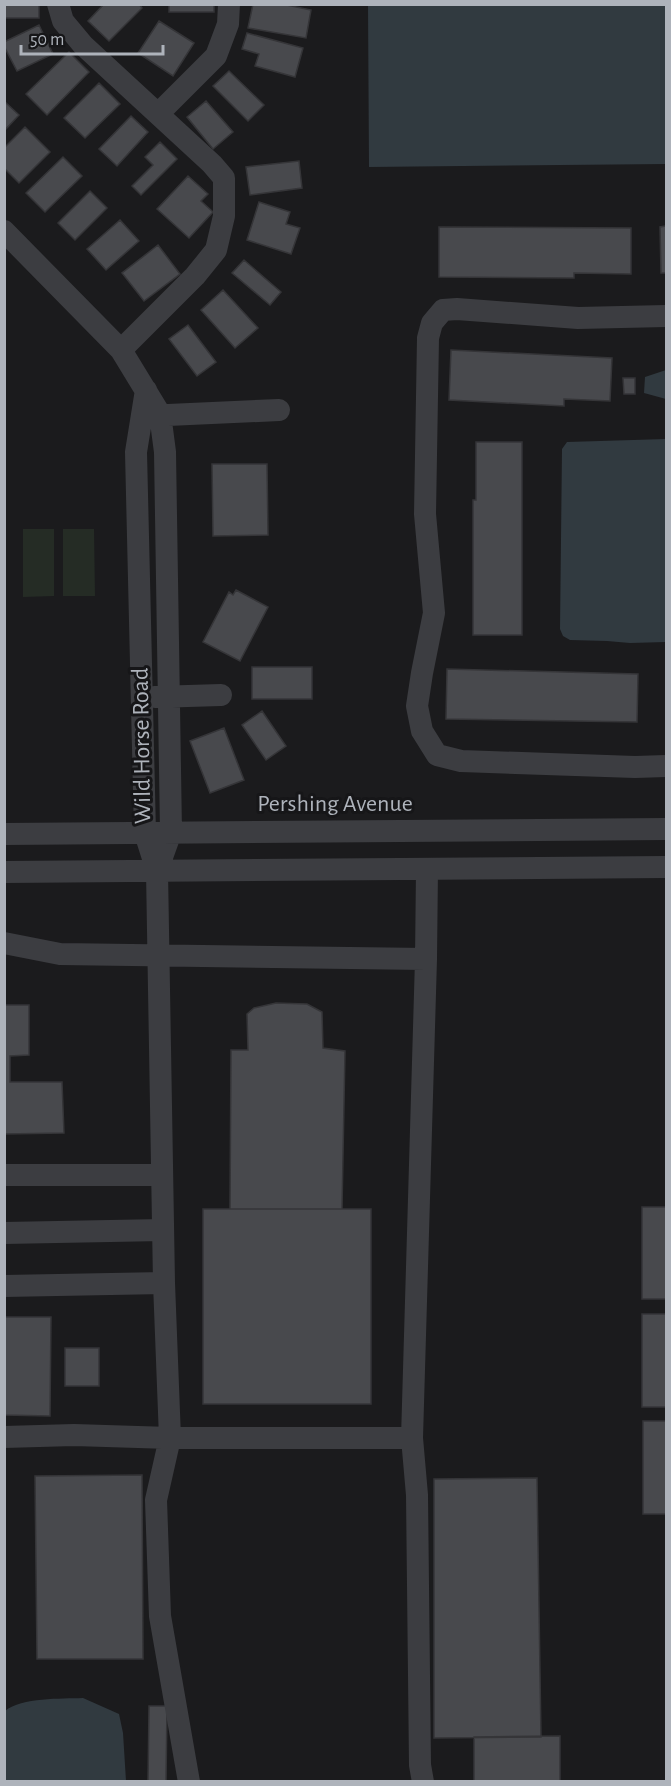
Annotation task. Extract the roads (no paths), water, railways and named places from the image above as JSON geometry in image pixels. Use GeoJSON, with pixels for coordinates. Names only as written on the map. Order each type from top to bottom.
{"type":"FeatureCollection","features":[{"type":"Feature","properties":{"kind":"street"},"geometry":{"type":"LineString","coordinates":[[58,4],[63,21],[82,45],[212,164],[224,178],[224,216],[216,250],[195,276],[121,350]]}},
{"type":"Feature","properties":{"kind":"street"},"geometry":{"type":"LineString","coordinates":[[158,114],[216,56],[228,24],[229,4]]}},
{"type":"Feature","properties":{"kind":"street","name":"Wild Horse Road"},"geometry":{"type":"LineString","coordinates":[[4,231],[121,350],[146,390],[151,415],[165,452],[171,832],[157,871]]}},
{"type":"Feature","properties":{"kind":"street"},"geometry":{"type":"LineString","coordinates":[[666,316],[578,318],[457,309],[443,310],[432,323],[428,338],[425,514],[434,613],[417,706],[422,731],[437,755],[461,761],[666,766]]}},
{"type":"Feature","properties":{"kind":"street"},"geometry":{"type":"LineString","coordinates":[[151,415],[279,410]]}},
{"type":"Feature","properties":{"kind":"street","name":"Wild Horse Road"},"geometry":{"type":"LineString","coordinates":[[151,415],[136,452],[145,833],[157,871]]}},
{"type":"Feature","properties":{"kind":"street"},"geometry":{"type":"LineString","coordinates":[[142,697],[220,695]]}},
{"type":"Feature","properties":{"kind":"street","name":"Pershing Avenue"},"geometry":{"type":"LineString","coordinates":[[4,834],[666,829]]}},
{"type":"Feature","properties":{"kind":"street"},"geometry":{"type":"LineString","coordinates":[[4,872],[666,867]]}},
{"type":"Feature","properties":{"kind":"street"},"geometry":{"type":"LineString","coordinates":[[423,1782],[420,1765],[417,1495],[412,1438],[427,869]]}},
{"type":"Feature","properties":{"kind":"street"},"geometry":{"type":"LineString","coordinates":[[157,871],[164,1283],[170,1437],[156,1500],[160,1616],[189,1782]]}},
{"type":"Feature","properties":{"kind":"street"},"geometry":{"type":"LineString","coordinates":[[4,943],[60,954],[426,959]]}},
{"type":"Feature","properties":{"kind":"street"},"geometry":{"type":"LineString","coordinates":[[4,1175],[162,1174]]}},
{"type":"Feature","properties":{"kind":"street"},"geometry":{"type":"LineString","coordinates":[[4,1233],[163,1230]]}},
{"type":"Feature","properties":{"kind":"street"},"geometry":{"type":"LineString","coordinates":[[4,1286],[164,1283]]}},
{"type":"Feature","properties":{"kind":"street"},"geometry":{"type":"LineString","coordinates":[[4,1437],[74,1435],[412,1438]]}}]}
